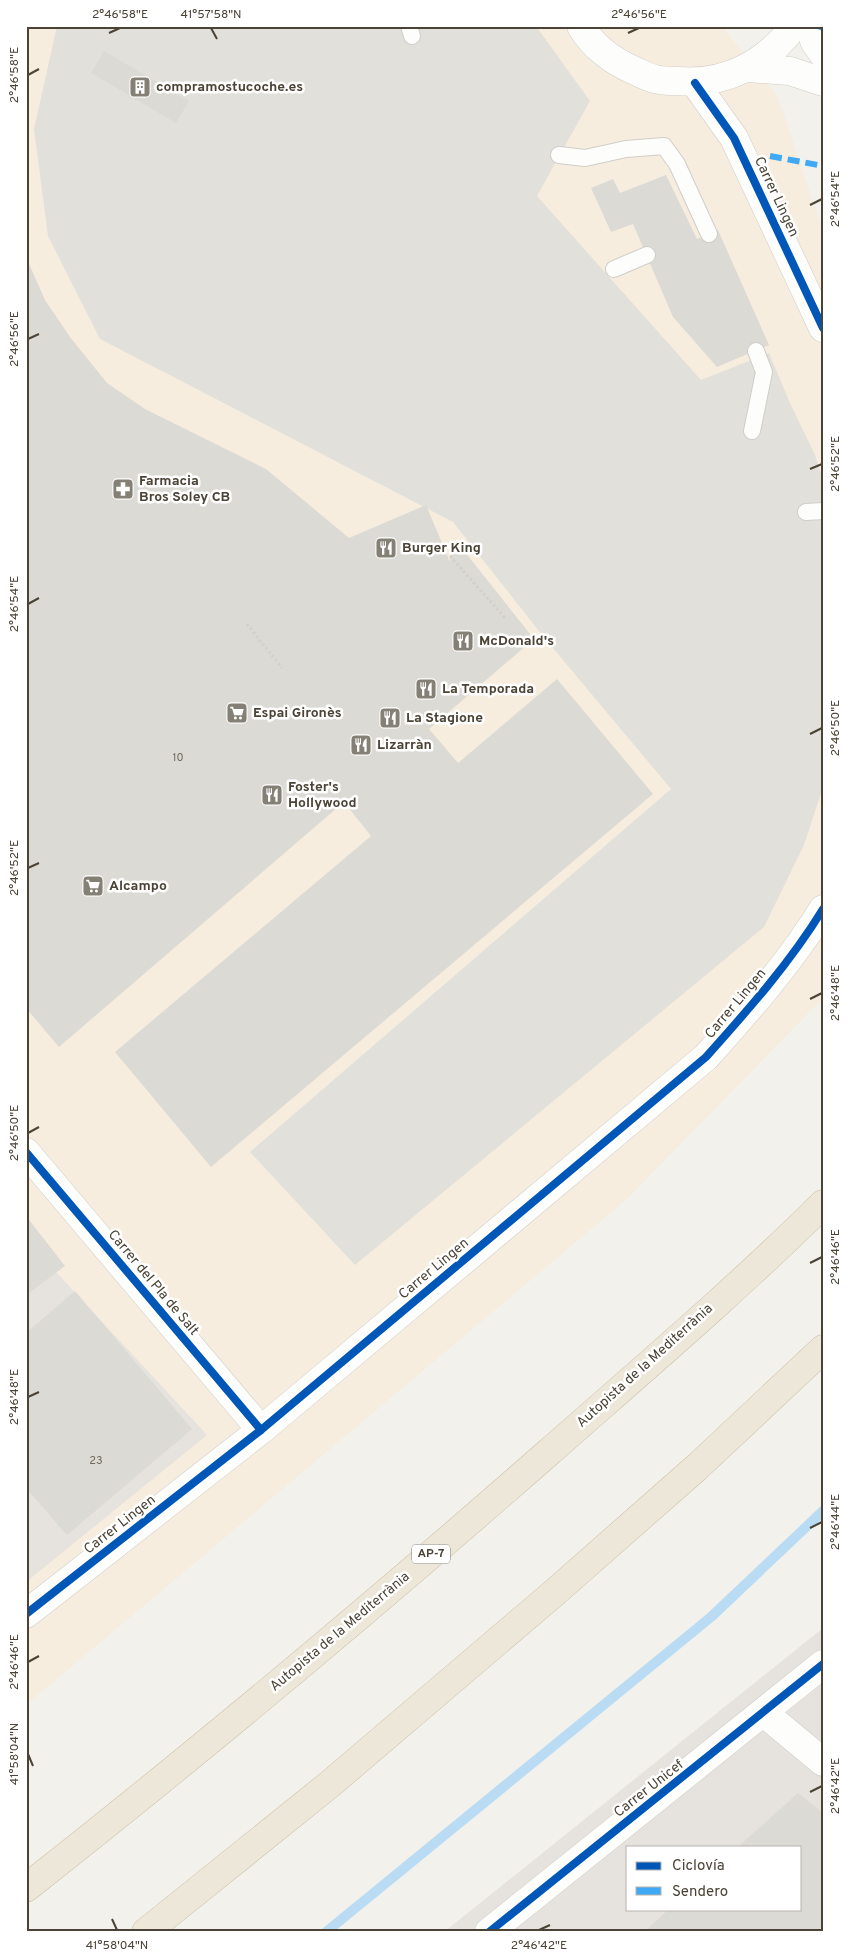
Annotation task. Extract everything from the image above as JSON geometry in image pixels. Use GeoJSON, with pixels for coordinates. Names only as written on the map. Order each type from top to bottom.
{"type":"FeatureCollection","features":[{"type":"Feature","properties":{"kind":"highway","name":"Autopista de la Mediterrània"},"geometry":{"type":"LineString","coordinates":[[26,1888],[266,1694],[468,1523],[642,1370],[823,1204]]}},
{"type":"Feature","properties":{"kind":"highway"},"geometry":{"type":"LineString","coordinates":[[146,1932],[330,1784],[524,1618],[696,1468],[823,1349]]}},
{"type":"Feature","properties":{"kind":"street"},"geometry":{"type":"LineString","coordinates":[[581,26],[600,49],[620,64],[656,80],[695,83],[731,76],[748,68],[767,55],[784,39],[794,26]]}},
{"type":"Feature","properties":{"kind":"street"},"geometry":{"type":"LineString","coordinates":[[812,26],[814,41],[823,54]]}},
{"type":"Feature","properties":{"kind":"street"},"geometry":{"type":"LineString","coordinates":[[748,68],[790,71],[823,82]]}},
{"type":"Feature","properties":{"kind":"street","name":"Carrer Lingen"},"geometry":{"type":"LineString","coordinates":[[695,83],[734,138],[823,328]]}},
{"type":"Feature","properties":{"kind":"street","name":"Carrer Lingen"},"geometry":{"type":"LineString","coordinates":[[26,1614],[261,1430],[706,1057],[757,999],[804,941],[823,910]]}},
{"type":"Feature","properties":{"kind":"street","name":"Carrer del Pla de Salt"},"geometry":{"type":"LineString","coordinates":[[26,1152],[261,1430]]}},
{"type":"Feature","properties":{"kind":"street","name":"Carrer Unicef"},"geometry":{"type":"LineString","coordinates":[[489,1932],[823,1664]]}},
{"type":"Feature","properties":{"kind":"street"},"geometry":{"type":"LineString","coordinates":[[764,1713],[823,1762]]}},
{"type":"Feature","properties":{"kind":"lane"},"geometry":{"type":"LineString","coordinates":[[560,156],[585,158],[626,149],[664,146],[677,164],[703,232]]}},
{"type":"Feature","properties":{"kind":"lane"},"geometry":{"type":"LineString","coordinates":[[614,269],[646,255]]}},
{"type":"Feature","properties":{"kind":"lane"},"geometry":{"type":"LineString","coordinates":[[752,431],[764,372],[756,351]]}},
{"type":"Feature","properties":{"kind":"lane"},"geometry":{"type":"LineString","coordinates":[[806,512],[823,511]]}},
{"type":"Feature","properties":{"kind":"path"},"geometry":{"type":"LineString","coordinates":[[450,556],[506,618]]}},
{"type":"Feature","properties":{"kind":"path"},"geometry":{"type":"LineString","coordinates":[[247,624],[282,668]]}},
{"type":"Feature","properties":{"kind":"shaded area"},"geometry":{"type":"Polygon","coordinates":[[[26,26],[722,26],[778,97],[823,232],[823,998],[627,1199],[26,1705],[26,26]]]}},
{"type":"Feature","properties":{"kind":"shaded area"},"geometry":{"type":"Polygon","coordinates":[[[57,26],[536,26],[590,101],[537,196],[701,380],[769,353],[815,455],[823,480],[823,787],[804,845],[764,927],[355,1265],[250,1152],[671,789],[542,635],[453,522],[100,339],[48,236],[34,129],[57,26]]]}},
{"type":"Feature","properties":{"kind":"shaded area"},"geometry":{"type":"Polygon","coordinates":[[[26,1237],[207,1435],[26,1582],[26,1237]]]}},
{"type":"Feature","properties":{"kind":"shaded area"},"geometry":{"type":"Polygon","coordinates":[[[823,1628],[823,1932],[444,1932],[823,1628]]]}},
{"type":"Feature","properties":{"kind":"building","name":"compramostucoche.es"},"geometry":{"type":"Polygon","coordinates":[[[104,51],[189,101],[176,123],[91,73],[104,51]]]}},
{"type":"Feature","properties":{"kind":"building"},"geometry":{"type":"Polygon","coordinates":[[[666,175],[697,239],[718,230],[769,345],[717,367],[673,317],[633,224],[611,232],[591,188],[613,179],[620,193],[666,175]]]}},
{"type":"Feature","properties":{"kind":"building","name":"Espai Gironès"},"geometry":{"type":"Polygon","coordinates":[[[26,257],[45,300],[70,337],[107,383],[145,409],[266,469],[349,538],[426,505],[450,562],[450,556],[461,547],[534,639],[429,729],[458,763],[557,679],[653,794],[211,1167],[115,1052],[371,836],[344,802],[59,1047],[26,1008],[26,257]]]}},
{"type":"Feature","properties":{"kind":"building"},"geometry":{"type":"Polygon","coordinates":[[[26,1216],[65,1266],[26,1295],[26,1216]]]}},
{"type":"Feature","properties":{"kind":"building"},"geometry":{"type":"Polygon","coordinates":[[[75,1291],[192,1429],[67,1535],[26,1488],[26,1333],[75,1291]]]}},
{"type":"Feature","properties":{"kind":"building"},"geometry":{"type":"Polygon","coordinates":[[[798,1793],[823,1813],[823,1932],[644,1932],[668,1910],[802,1910],[802,1846],[739,1846],[798,1793]]]}},
{"type":"Feature","properties":{"kind":"waterway"},"geometry":{"type":"LineString","coordinates":[[326,1932],[711,1617],[823,1511]]}},
{"type":"Feature","properties":{"kind":"marked path"},"geometry":{"type":"LineString","coordinates":[[818,26],[823,28]]}},
{"type":"Feature","properties":{"kind":"marked path"},"geometry":{"type":"LineString","coordinates":[[770,156],[823,166]]}},
{"type":"Feature","properties":{"kind":"cycle path"},"geometry":{"type":"LineString","coordinates":[[695,83],[734,138],[823,328]]}},
{"type":"Feature","properties":{"kind":"cycle path"},"geometry":{"type":"LineString","coordinates":[[26,1614],[261,1430],[706,1057],[783,967],[823,909]]}},
{"type":"Feature","properties":{"kind":"cycle path"},"geometry":{"type":"LineString","coordinates":[[26,1152],[261,1430]]}},
{"type":"Feature","properties":{"kind":"cycle path"},"geometry":{"type":"LineString","coordinates":[[489,1932],[823,1664]]}},
{"type":"Feature","properties":{"kind":"place","name":"compramostucoche.es"},"geometry":{"type":"Point","coordinates":[140,87]}},
{"type":"Feature","properties":{"kind":"place","name":"Farmacia Bros Soley CB"},"geometry":{"type":"Point","coordinates":[123,489]}},
{"type":"Feature","properties":{"kind":"place","name":"Burger King"},"geometry":{"type":"Point","coordinates":[386,548]}},
{"type":"Feature","properties":{"kind":"place","name":"McDonald's"},"geometry":{"type":"Point","coordinates":[463,641]}},
{"type":"Feature","properties":{"kind":"place","name":"La Temporada"},"geometry":{"type":"Point","coordinates":[426,689]}},
{"type":"Feature","properties":{"kind":"place","name":"Espai Gironès"},"geometry":{"type":"Point","coordinates":[237,713]}},
{"type":"Feature","properties":{"kind":"place","name":"La Stagione"},"geometry":{"type":"Point","coordinates":[390,718]}},
{"type":"Feature","properties":{"kind":"place","name":"Lizarràn"},"geometry":{"type":"Point","coordinates":[361,745]}},
{"type":"Feature","properties":{"kind":"place","name":"Foster's Hollywood"},"geometry":{"type":"Point","coordinates":[272,795]}},
{"type":"Feature","properties":{"kind":"place","name":"Alcampo"},"geometry":{"type":"Point","coordinates":[93,886]}}]}
